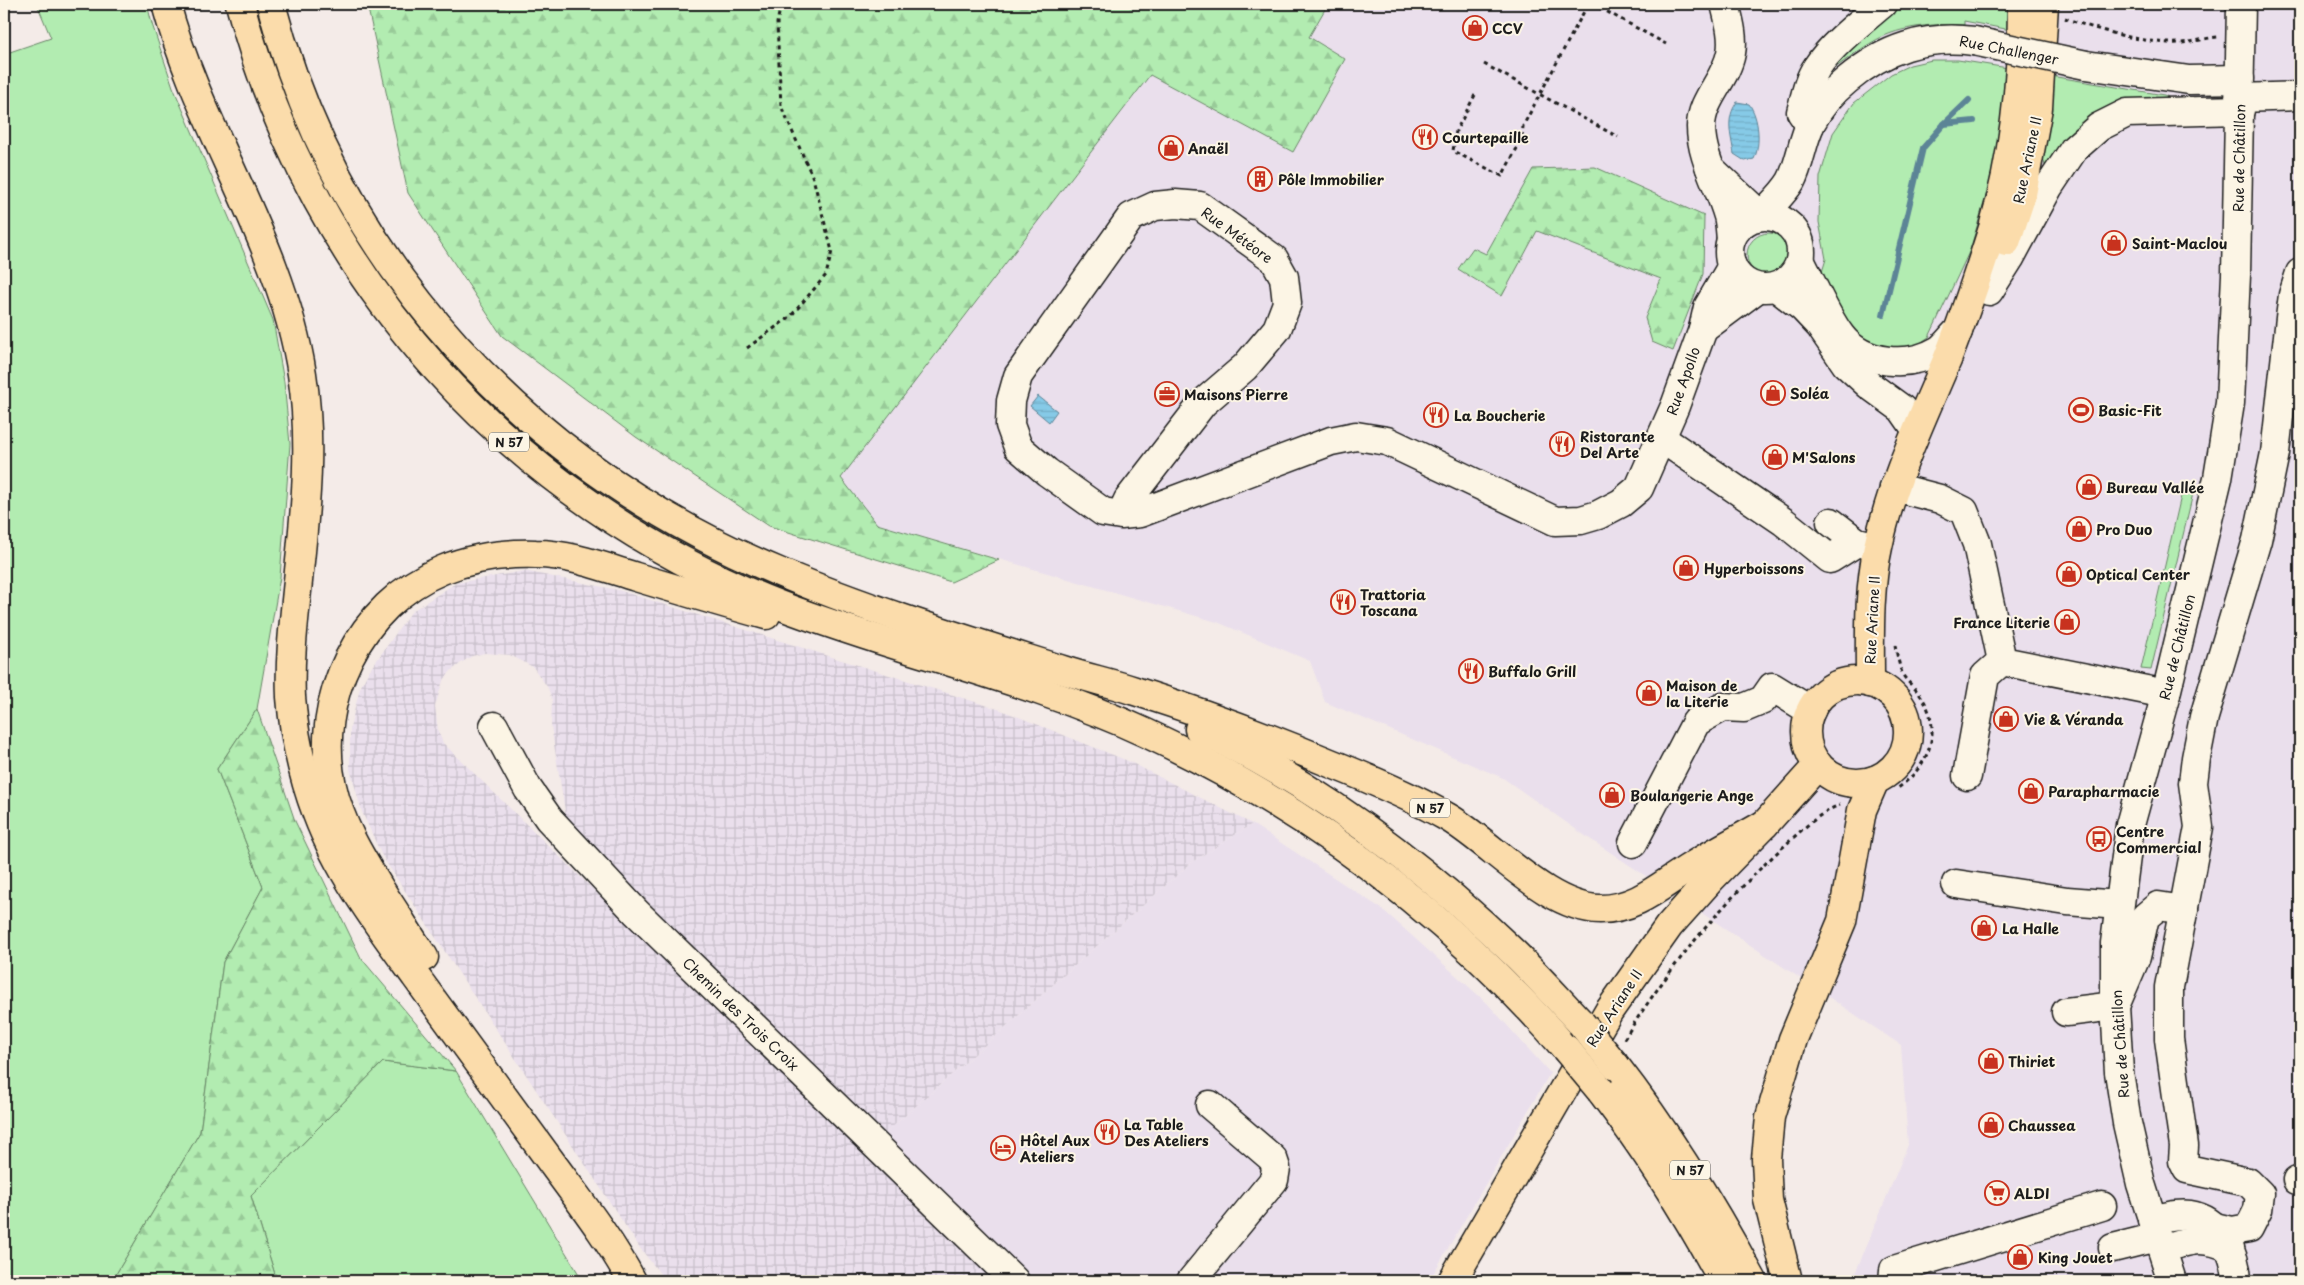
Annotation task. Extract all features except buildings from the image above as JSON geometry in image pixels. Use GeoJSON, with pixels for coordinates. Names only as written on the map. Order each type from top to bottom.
{"type":"FeatureCollection","features":[{"type":"Feature","properties":{"kind":"main road"},"geometry":{"type":"LineString","coordinates":[[166,4],[188,72],[275,273],[287,308],[302,370],[307,415],[308,474],[293,628],[291,695],[300,756],[316,812],[336,856],[396,950],[588,1214],[632,1281]]}},
{"type":"Feature","properties":{"kind":"main road","name":"N 57"},"geometry":{"type":"LineString","coordinates":[[240,4],[256,58],[284,132],[315,197],[348,253],[396,321],[435,368],[477,413],[517,450],[594,508],[643,539],[694,567],[738,588],[819,620],[1050,695],[1141,730],[1201,760],[1312,825],[1378,871],[1454,934],[1528,1005],[1601,1091],[1638,1140],[1668,1186],[1723,1281]]}},
{"type":"Feature","properties":{"kind":"main road","name":"N 57"},"geometry":{"type":"LineString","coordinates":[[271,4],[291,68],[312,121],[332,166],[371,234],[395,271],[441,330],[493,386],[551,438],[642,503],[704,538],[753,561],[826,591],[1067,672],[1141,701],[1275,769],[1337,809],[1399,853],[1460,903],[1514,952],[1581,1023],[1618,1055],[1651,1111],[1723,1224],[1753,1281]]}},
{"type":"Feature","properties":{"kind":"main road","name":"Rue Ariane II"},"geometry":{"type":"LineString","coordinates":[[1946,361],[1989,291],[2022,194],[2038,108],[2037,6]]}},
{"type":"Feature","properties":{"kind":"main road","name":"Rue Ariane II"},"geometry":{"type":"LineString","coordinates":[[1870,683],[1871,597],[1868,545],[1946,361],[1993,227],[2010,151],[2017,103],[2037,6]]}},
{"type":"Feature","properties":{"kind":"main road"},"geometry":{"type":"LineString","coordinates":[[653,1281],[426,961],[354,844],[336,802],[328,757],[331,708],[346,662],[376,618],[403,593],[421,581],[441,570],[478,559],[500,555],[538,554],[581,560],[731,606],[973,670]]}},
{"type":"Feature","properties":{"kind":"main road","name":"N 57"},"geometry":{"type":"LineString","coordinates":[[1067,672],[1135,691],[1207,716],[1328,762],[1425,805],[1483,841],[1543,887],[1564,900],[1580,906],[1608,909],[1620,907],[1652,895],[1688,868],[1765,824]]}},
{"type":"Feature","properties":{"kind":"main road"},"geometry":{"type":"LineString","coordinates":[[1788,1281],[1768,1200],[1766,1159],[1770,1116],[1793,1039],[1842,921],[1862,810],[1883,787],[1900,759],[1906,747],[1908,733],[1907,720],[1897,702],[1882,688],[1870,683],[1856,681],[1842,684],[1829,690],[1818,699],[1811,711],[1806,733],[1812,755],[1818,765],[1839,780],[1883,787]]}},
{"type":"Feature","properties":{"kind":"main road","name":"Rue Ariane II"},"geometry":{"type":"LineString","coordinates":[[1452,1281],[1609,1011],[1669,926],[1818,765]]}},
{"type":"Feature","properties":{"kind":"street"},"geometry":{"type":"LineString","coordinates":[[1726,4],[1732,37],[1730,54],[1725,70],[1703,108],[1701,128],[1703,146],[1728,216],[1731,238],[1729,257],[1732,266],[1743,280],[1767,288],[1803,308],[1820,326],[1846,364],[1869,385],[1902,409],[1916,429]]}},
{"type":"Feature","properties":{"kind":"street"},"geometry":{"type":"LineString","coordinates":[[1810,125],[1801,112],[1817,67],[1846,36],[1882,4]]}},
{"type":"Feature","properties":{"kind":"street","name":"Rue de Châtillon"},"geometry":{"type":"LineString","coordinates":[[2172,1281],[2141,1184],[2127,1123],[2119,1072],[2115,1006],[2115,943],[2130,824],[2166,694],[2218,478],[2230,403],[2236,274],[2241,4]]}},
{"type":"Feature","properties":{"kind":"street","name":"Rue Challenger"},"geometry":{"type":"LineString","coordinates":[[1762,216],[1791,181],[1810,125],[1823,103],[1864,66],[1886,53],[1909,44],[1934,39],[1974,41],[2086,65],[2189,80],[2240,95]]}},
{"type":"Feature","properties":{"kind":"street"},"geometry":{"type":"LineString","coordinates":[[1989,291],[2010,258],[2048,188],[2074,148],[2099,127],[2127,113],[2240,95],[2300,96]]}},
{"type":"Feature","properties":{"kind":"street"},"geometry":{"type":"LineString","coordinates":[[1710,168],[1762,216]]}},
{"type":"Feature","properties":{"kind":"street","name":"Rue Météore"},"geometry":{"type":"LineString","coordinates":[[1122,515],[1128,500],[1203,403],[1245,367],[1277,329],[1287,303],[1284,277],[1274,259],[1200,206],[1175,204],[1156,206],[1131,218],[1018,376],[1011,402],[1010,425],[1018,447],[1047,472],[1102,512],[1122,515],[1140,513],[1331,440],[1356,436],[1387,441],[1555,521],[1580,520],[1598,515],[1621,503],[1639,488]]}},
{"type":"Feature","properties":{"kind":"street"},"geometry":{"type":"LineString","coordinates":[[1731,238],[1744,223],[1762,216],[1779,218],[1793,228],[1801,244],[1801,262],[1841,337],[1861,354],[1888,361],[1915,359],[1940,350],[1958,330]]}},
{"type":"Feature","properties":{"kind":"street"},"geometry":{"type":"LineString","coordinates":[[1702,329],[1767,288],[1792,278],[1801,262]]}},
{"type":"Feature","properties":{"kind":"street","name":"Rue Apollo"},"geometry":{"type":"LineString","coordinates":[[1639,488],[1675,406],[1708,307],[1732,266]]}},
{"type":"Feature","properties":{"kind":"street"},"geometry":{"type":"LineString","coordinates":[[2222,1237],[2232,1231],[2249,1228],[2258,1210],[2260,1194],[2248,1182],[2187,1169],[2183,1161],[2184,1146],[2169,1039],[2169,987],[2199,827],[2193,783],[2196,758],[2204,717],[2245,585],[2260,524],[2275,453],[2292,303],[2300,273]]}},
{"type":"Feature","properties":{"kind":"street"},"geometry":{"type":"LineString","coordinates":[[1661,438],[1784,522],[1830,559],[1868,545]]}},
{"type":"Feature","properties":{"kind":"street"},"geometry":{"type":"LineString","coordinates":[[1894,487],[1940,499],[1964,511],[1976,544],[2002,660]]}},
{"type":"Feature","properties":{"kind":"street"},"geometry":{"type":"LineString","coordinates":[[1831,522],[1868,545]]}},
{"type":"Feature","properties":{"kind":"street"},"geometry":{"type":"LineString","coordinates":[[2002,660],[2166,694]]}},
{"type":"Feature","properties":{"kind":"street"},"geometry":{"type":"LineString","coordinates":[[1967,776],[1985,676],[2002,660]]}},
{"type":"Feature","properties":{"kind":"street"},"geometry":{"type":"LineString","coordinates":[[1633,843],[1696,722],[1723,707],[1744,708],[1763,700],[1772,687],[1811,711]]}},
{"type":"Feature","properties":{"kind":"street","name":"Chemin des Trois Croix"},"geometry":{"type":"LineString","coordinates":[[494,726],[528,789],[549,819],[636,912],[1015,1281]]}},
{"type":"Feature","properties":{"kind":"street"},"geometry":{"type":"LineString","coordinates":[[1956,884],[2067,901],[2119,905]]}},
{"type":"Feature","properties":{"kind":"street"},"geometry":{"type":"LineString","coordinates":[[2066,1012],[2115,1006],[2136,957],[2145,916],[2158,906],[2184,910]]}},
{"type":"Feature","properties":{"kind":"street"},"geometry":{"type":"LineString","coordinates":[[1191,1281],[1274,1180],[1276,1168],[1273,1159],[1210,1105]]}},
{"type":"Feature","properties":{"kind":"street"},"geometry":{"type":"LineString","coordinates":[[1893,1281],[1894,1270],[2102,1206]]}},
{"type":"Feature","properties":{"kind":"street"},"geometry":{"type":"LineString","coordinates":[[2113,1248],[2157,1236],[2173,1215],[2195,1216],[2222,1237],[2236,1265],[2237,1281]]}},
{"type":"Feature","properties":{"kind":"path"},"geometry":{"type":"LineString","coordinates":[[747,348],[791,316],[826,275],[832,251],[813,178],[781,106],[777,23],[781,4]]}},
{"type":"Feature","properties":{"kind":"path"},"geometry":{"type":"LineString","coordinates":[[1475,95],[1456,130],[1452,151],[1502,176],[1522,139],[1523,126],[1539,94],[1588,4]]}},
{"type":"Feature","properties":{"kind":"path"},"geometry":{"type":"LineString","coordinates":[[1593,4],[1666,44]]}},
{"type":"Feature","properties":{"kind":"path"},"geometry":{"type":"LineString","coordinates":[[2037,6],[2081,24],[2163,43],[2182,43],[2202,38],[2223,36]]}},
{"type":"Feature","properties":{"kind":"path"},"geometry":{"type":"LineString","coordinates":[[1484,64],[1618,137]]}},
{"type":"Feature","properties":{"kind":"path"},"geometry":{"type":"LineString","coordinates":[[1883,787],[1923,764],[1928,752],[1931,727],[1926,704],[1912,684],[1903,676],[1895,638]]}},
{"type":"Feature","properties":{"kind":"path"},"geometry":{"type":"LineString","coordinates":[[1618,1055],[1673,966],[1729,900],[1793,838],[1829,809],[1840,805],[1848,806]]}},
{"type":"Feature","properties":{"kind":"shaded area"},"geometry":{"type":"Polygon","coordinates":[[[1328,4],[2300,4],[2300,1281],[1852,1281],[1908,1145],[1901,1045],[1587,837],[1503,778],[1325,702],[1310,661],[1217,622],[877,524],[841,478],[1150,75],[1293,152],[1345,59],[1309,37],[1328,4]]]}},
{"type":"Feature","properties":{"kind":"shaded area"},"geometry":{"type":"Polygon","coordinates":[[[524,571],[618,590],[1001,710],[1128,761],[1252,824],[1192,862],[882,1136],[568,829],[551,726],[552,700],[548,688],[533,667],[510,655],[485,653],[472,656],[461,663],[443,681],[435,706],[438,731],[443,743],[995,1281],[666,1281],[640,1248],[382,856],[362,812],[350,769],[350,728],[360,688],[369,671],[412,611],[456,583],[524,571]]]}},
{"type":"Feature","properties":{"kind":"shaded area"},"geometry":{"type":"Polygon","coordinates":[[[1252,824],[1382,909],[1487,1003],[1550,1073],[1429,1281],[1028,1281],[882,1136],[1192,862],[1252,824]]]}},
{"type":"Feature","properties":{"kind":"green space"},"geometry":{"type":"Polygon","coordinates":[[[37,4],[147,4],[173,87],[273,320],[284,382],[290,444],[280,577],[257,709],[217,769],[263,887],[223,962],[200,1132],[112,1281],[4,1281],[4,54],[51,38],[37,4]]]}},
{"type":"Feature","properties":{"kind":"green space"},"geometry":{"type":"Polygon","coordinates":[[[367,4],[1328,4],[1309,37],[1345,59],[1293,152],[1150,75],[841,478],[877,524],[999,560],[951,582],[769,526],[636,437],[502,336],[408,193],[367,4]]]}},
{"type":"Feature","properties":{"kind":"green space"},"geometry":{"type":"Polygon","coordinates":[[[1899,4],[2015,4],[2016,31],[1964,21],[1964,25],[1930,25],[1896,31],[1876,40],[1824,76],[1833,64],[1899,4]]]}},
{"type":"Feature","properties":{"kind":"green space"},"geometry":{"type":"Polygon","coordinates":[[[1932,60],[1958,60],[2008,68],[1997,159],[1970,250],[1929,337],[1911,349],[1887,350],[1865,341],[1849,328],[1827,290],[1822,272],[1826,259],[1819,222],[1820,177],[1833,133],[1854,103],[1891,74],[1910,65],[1932,60]]]}},
{"type":"Feature","properties":{"kind":"green space"},"geometry":{"type":"Polygon","coordinates":[[[2051,76],[2164,95],[2175,100],[2142,102],[2047,173],[2042,154],[2051,76]]]}},
{"type":"Feature","properties":{"kind":"green space"},"geometry":{"type":"Polygon","coordinates":[[[1595,167],[1704,216],[1703,274],[1673,351],[1652,342],[1645,318],[1661,279],[1537,231],[1502,296],[1458,269],[1473,248],[1486,254],[1533,169],[1595,167]]]}},
{"type":"Feature","properties":{"kind":"green space"},"geometry":{"type":"Polygon","coordinates":[[[1769,233],[1781,237],[1787,243],[1791,255],[1787,267],[1781,273],[1769,277],[1757,273],[1751,267],[1747,255],[1751,243],[1757,237],[1769,233]]]}},
{"type":"Feature","properties":{"kind":"green space"},"geometry":{"type":"Polygon","coordinates":[[[2184,483],[2195,485],[2151,670],[2141,669],[2184,483]]]}},
{"type":"Feature","properties":{"kind":"green space"},"geometry":{"type":"Polygon","coordinates":[[[257,709],[295,821],[361,958],[456,1071],[383,1062],[251,1196],[277,1281],[112,1281],[200,1132],[223,962],[263,887],[217,769],[257,709]]]}},
{"type":"Feature","properties":{"kind":"green space"},"geometry":{"type":"Polygon","coordinates":[[[383,1062],[456,1071],[583,1281],[277,1281],[251,1196],[383,1062]]]}},
{"type":"Feature","properties":{"kind":"water"},"geometry":{"type":"Polygon","coordinates":[[[1737,102],[1749,104],[1757,123],[1758,146],[1756,153],[1754,159],[1745,161],[1734,154],[1730,134],[1731,115],[1737,102]]]}},
{"type":"Feature","properties":{"kind":"water"},"geometry":{"type":"Polygon","coordinates":[[[1038,396],[1057,411],[1049,422],[1030,406],[1038,396]]]}},
{"type":"Feature","properties":{"kind":"waterway"},"geometry":{"type":"LineString","coordinates":[[1883,315],[1923,148],[1969,100]]}},
{"type":"Feature","properties":{"kind":"waterway"},"geometry":{"type":"LineString","coordinates":[[1944,124],[1974,121]]}},
{"type":"Feature","properties":{"kind":"place","name":"CCV"},"geometry":{"type":"Point","coordinates":[1475,28]}},
{"type":"Feature","properties":{"kind":"place","name":"Courtepaille"},"geometry":{"type":"Point","coordinates":[1425,137]}},
{"type":"Feature","properties":{"kind":"place","name":"Anaël"},"geometry":{"type":"Point","coordinates":[1171,148]}},
{"type":"Feature","properties":{"kind":"place","name":"Pôle Immobilier"},"geometry":{"type":"Point","coordinates":[1260,179]}},
{"type":"Feature","properties":{"kind":"place","name":"Saint-Maclou"},"geometry":{"type":"Point","coordinates":[2114,243]}},
{"type":"Feature","properties":{"kind":"place","name":"Soléa"},"geometry":{"type":"Point","coordinates":[1773,393]}},
{"type":"Feature","properties":{"kind":"place","name":"Maisons Pierre"},"geometry":{"type":"Point","coordinates":[1167,394]}},
{"type":"Feature","properties":{"kind":"place","name":"Basic-Fit"},"geometry":{"type":"Point","coordinates":[2081,410]}},
{"type":"Feature","properties":{"kind":"place","name":"La Boucherie"},"geometry":{"type":"Point","coordinates":[1436,415]}},
{"type":"Feature","properties":{"kind":"place","name":"Ristorante Del Arte"},"geometry":{"type":"Point","coordinates":[1562,444]}},
{"type":"Feature","properties":{"kind":"place","name":"M'Salons"},"geometry":{"type":"Point","coordinates":[1775,457]}},
{"type":"Feature","properties":{"kind":"place","name":"Bureau Vallée"},"geometry":{"type":"Point","coordinates":[2089,487]}},
{"type":"Feature","properties":{"kind":"place","name":"Pro Duo"},"geometry":{"type":"Point","coordinates":[2079,529]}},
{"type":"Feature","properties":{"kind":"place","name":"Hyperboissons"},"geometry":{"type":"Point","coordinates":[1686,568]}},
{"type":"Feature","properties":{"kind":"place","name":"Optical Center"},"geometry":{"type":"Point","coordinates":[2069,574]}},
{"type":"Feature","properties":{"kind":"place","name":"Trattoria Toscana"},"geometry":{"type":"Point","coordinates":[1343,602]}},
{"type":"Feature","properties":{"kind":"place","name":"France Literie"},"geometry":{"type":"Point","coordinates":[2067,622]}},
{"type":"Feature","properties":{"kind":"place","name":"Buffalo Grill"},"geometry":{"type":"Point","coordinates":[1471,671]}},
{"type":"Feature","properties":{"kind":"place","name":"Maison de la Literie"},"geometry":{"type":"Point","coordinates":[1649,693]}},
{"type":"Feature","properties":{"kind":"place","name":"Vie & Véranda"},"geometry":{"type":"Point","coordinates":[2006,719]}},
{"type":"Feature","properties":{"kind":"place","name":"Parapharmacie"},"geometry":{"type":"Point","coordinates":[2031,791]}},
{"type":"Feature","properties":{"kind":"place","name":"Boulangerie Ange"},"geometry":{"type":"Point","coordinates":[1612,795]}},
{"type":"Feature","properties":{"kind":"place","name":"Centre Commercial"},"geometry":{"type":"Point","coordinates":[2099,839]}},
{"type":"Feature","properties":{"kind":"place","name":"La Halle"},"geometry":{"type":"Point","coordinates":[1984,928]}},
{"type":"Feature","properties":{"kind":"place","name":"Thiriet"},"geometry":{"type":"Point","coordinates":[1991,1061]}},
{"type":"Feature","properties":{"kind":"place","name":"Chaussea"},"geometry":{"type":"Point","coordinates":[1991,1125]}},
{"type":"Feature","properties":{"kind":"place","name":"La Table Des Ateliers"},"geometry":{"type":"Point","coordinates":[1107,1132]}},
{"type":"Feature","properties":{"kind":"place","name":"Hôtel Aux Ateliers"},"geometry":{"type":"Point","coordinates":[1003,1148]}},
{"type":"Feature","properties":{"kind":"place","name":"ALDI"},"geometry":{"type":"Point","coordinates":[1997,1193]}},
{"type":"Feature","properties":{"kind":"place","name":"King Jouet"},"geometry":{"type":"Point","coordinates":[2020,1257]}}]}
